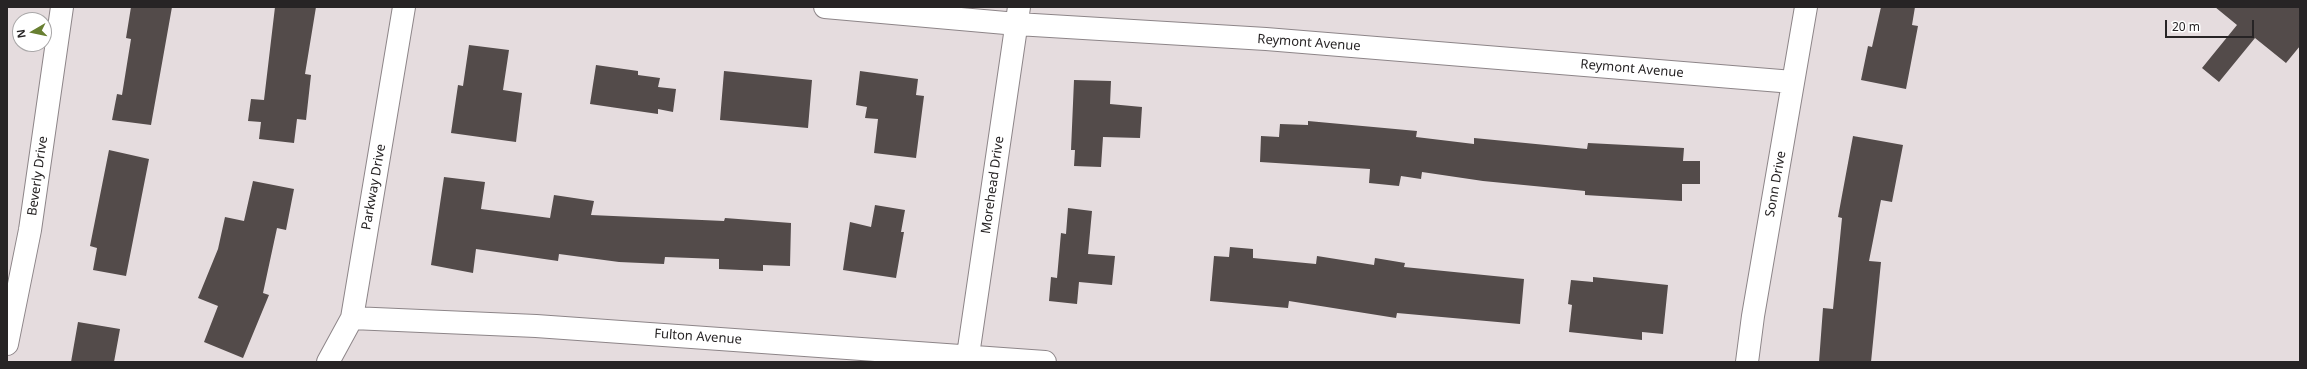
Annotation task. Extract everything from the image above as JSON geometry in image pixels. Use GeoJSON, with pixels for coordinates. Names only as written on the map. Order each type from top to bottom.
{"type":"FeatureCollection","features":[{"type":"Feature","properties":{"kind":"street","name":"Beverly Drive"},"geometry":{"type":"LineString","coordinates":[[7,344],[30,230],[62,7]]}},
{"type":"Feature","properties":{"kind":"street","name":"Parkway Drive"},"geometry":{"type":"LineString","coordinates":[[328,362],[352,318],[404,7]]}},
{"type":"Feature","properties":{"kind":"street","name":"Reymont Avenue"},"geometry":{"type":"LineString","coordinates":[[825,7],[1018,15],[1266,39],[1794,82]]}},
{"type":"Feature","properties":{"kind":"street","name":"Sonn Drive"},"geometry":{"type":"LineString","coordinates":[[1747,362],[1753,316],[1806,7]]}},
{"type":"Feature","properties":{"kind":"street","name":"Morehead Drive"},"geometry":{"type":"LineString","coordinates":[[968,359],[1018,15]]}},
{"type":"Feature","properties":{"kind":"street","name":"Fulton Avenue"},"geometry":{"type":"LineString","coordinates":[[352,318],[536,326],[968,359],[1044,362]]}},
{"type":"Feature","properties":{"kind":"building"},"geometry":{"type":"Polygon","coordinates":[[[131,7],[172,7],[151,125],[112,120],[117,94],[122,95],[131,39],[126,38],[131,7]]]}},
{"type":"Feature","properties":{"kind":"building"},"geometry":{"type":"Polygon","coordinates":[[[275,7],[316,7],[305,74],[311,75],[306,120],[297,119],[294,143],[259,139],[261,122],[248,121],[251,99],[264,100],[275,7]]]}},
{"type":"Feature","properties":{"kind":"building"},"geometry":{"type":"Polygon","coordinates":[[[1881,7],[1915,7],[1912,25],[1918,26],[1906,89],[1861,80],[1868,46],[1872,47],[1881,7]]]}},
{"type":"Feature","properties":{"kind":"building"},"geometry":{"type":"Polygon","coordinates":[[[2215,7],[2300,7],[2300,46],[2286,63],[2255,38],[2219,82],[2202,68],[2237,25],[2215,7]]]}},
{"type":"Feature","properties":{"kind":"building"},"geometry":{"type":"Polygon","coordinates":[[[469,45],[509,50],[503,90],[522,93],[516,142],[451,133],[458,85],[463,86],[469,45]]]}},
{"type":"Feature","properties":{"kind":"building"},"geometry":{"type":"Polygon","coordinates":[[[596,65],[638,71],[638,75],[660,78],[658,87],[676,89],[673,112],[658,109],[658,114],[590,104],[596,65]]]}},
{"type":"Feature","properties":{"kind":"building"},"geometry":{"type":"Polygon","coordinates":[[[724,71],[812,80],[808,128],[720,120],[724,71]]]}},
{"type":"Feature","properties":{"kind":"building"},"geometry":{"type":"Polygon","coordinates":[[[860,71],[918,79],[916,95],[924,96],[916,158],[874,153],[878,119],[865,118],[867,107],[856,105],[860,71]]]}},
{"type":"Feature","properties":{"kind":"building"},"geometry":{"type":"Polygon","coordinates":[[[1074,80],[1111,81],[1110,104],[1142,107],[1140,138],[1103,137],[1101,167],[1074,166],[1075,150],[1071,150],[1074,80]]]}},
{"type":"Feature","properties":{"kind":"building"},"geometry":{"type":"Polygon","coordinates":[[[1308,121],[1417,131],[1416,137],[1474,144],[1474,138],[1587,149],[1588,143],[1684,148],[1683,161],[1700,161],[1700,184],[1682,184],[1682,201],[1585,195],[1585,191],[1483,181],[1422,172],[1421,179],[1401,176],[1399,186],[1369,183],[1370,169],[1260,162],[1261,136],[1279,137],[1280,124],[1308,125],[1308,121]]]}},
{"type":"Feature","properties":{"kind":"building"},"geometry":{"type":"Polygon","coordinates":[[[1853,136],[1903,145],[1892,202],[1881,200],[1869,261],[1881,262],[1871,362],[1819,362],[1823,308],[1833,309],[1842,218],[1838,217],[1853,136]]]}},
{"type":"Feature","properties":{"kind":"building"},"geometry":{"type":"Polygon","coordinates":[[[109,150],[149,159],[126,276],[93,270],[97,248],[90,246],[109,150]]]}},
{"type":"Feature","properties":{"kind":"building"},"geometry":{"type":"Polygon","coordinates":[[[444,177],[485,182],[481,209],[550,218],[554,195],[594,201],[591,215],[724,221],[725,218],[791,223],[790,266],[763,265],[763,271],[719,269],[719,259],[665,257],[664,264],[619,262],[559,254],[558,261],[476,249],[473,273],[431,265],[444,177]]]}},
{"type":"Feature","properties":{"kind":"building"},"geometry":{"type":"Polygon","coordinates":[[[253,181],[294,189],[286,230],[277,228],[263,293],[269,295],[243,358],[204,342],[218,306],[198,298],[218,249],[225,217],[244,221],[253,181]]]}},
{"type":"Feature","properties":{"kind":"building"},"geometry":{"type":"Polygon","coordinates":[[[875,205],[905,210],[901,232],[904,232],[896,278],[843,270],[850,222],[871,227],[875,205]]]}},
{"type":"Feature","properties":{"kind":"building"},"geometry":{"type":"Polygon","coordinates":[[[1068,208],[1092,211],[1088,254],[1115,256],[1112,285],[1079,282],[1077,304],[1049,301],[1051,277],[1057,278],[1061,233],[1066,234],[1068,208]]]}},
{"type":"Feature","properties":{"kind":"building"},"geometry":{"type":"Polygon","coordinates":[[[1230,247],[1253,249],[1253,258],[1316,264],[1317,256],[1374,265],[1375,258],[1405,263],[1404,267],[1524,279],[1520,324],[1397,313],[1396,318],[1289,301],[1288,308],[1210,301],[1214,256],[1229,257],[1230,247]]]}},
{"type":"Feature","properties":{"kind":"building"},"geometry":{"type":"Polygon","coordinates":[[[1593,277],[1668,285],[1663,334],[1642,332],[1642,340],[1569,332],[1572,305],[1568,304],[1571,280],[1593,282],[1593,277]]]}},
{"type":"Feature","properties":{"kind":"building"},"geometry":{"type":"Polygon","coordinates":[[[78,322],[120,329],[114,362],[71,362],[78,322]]]}}]}
